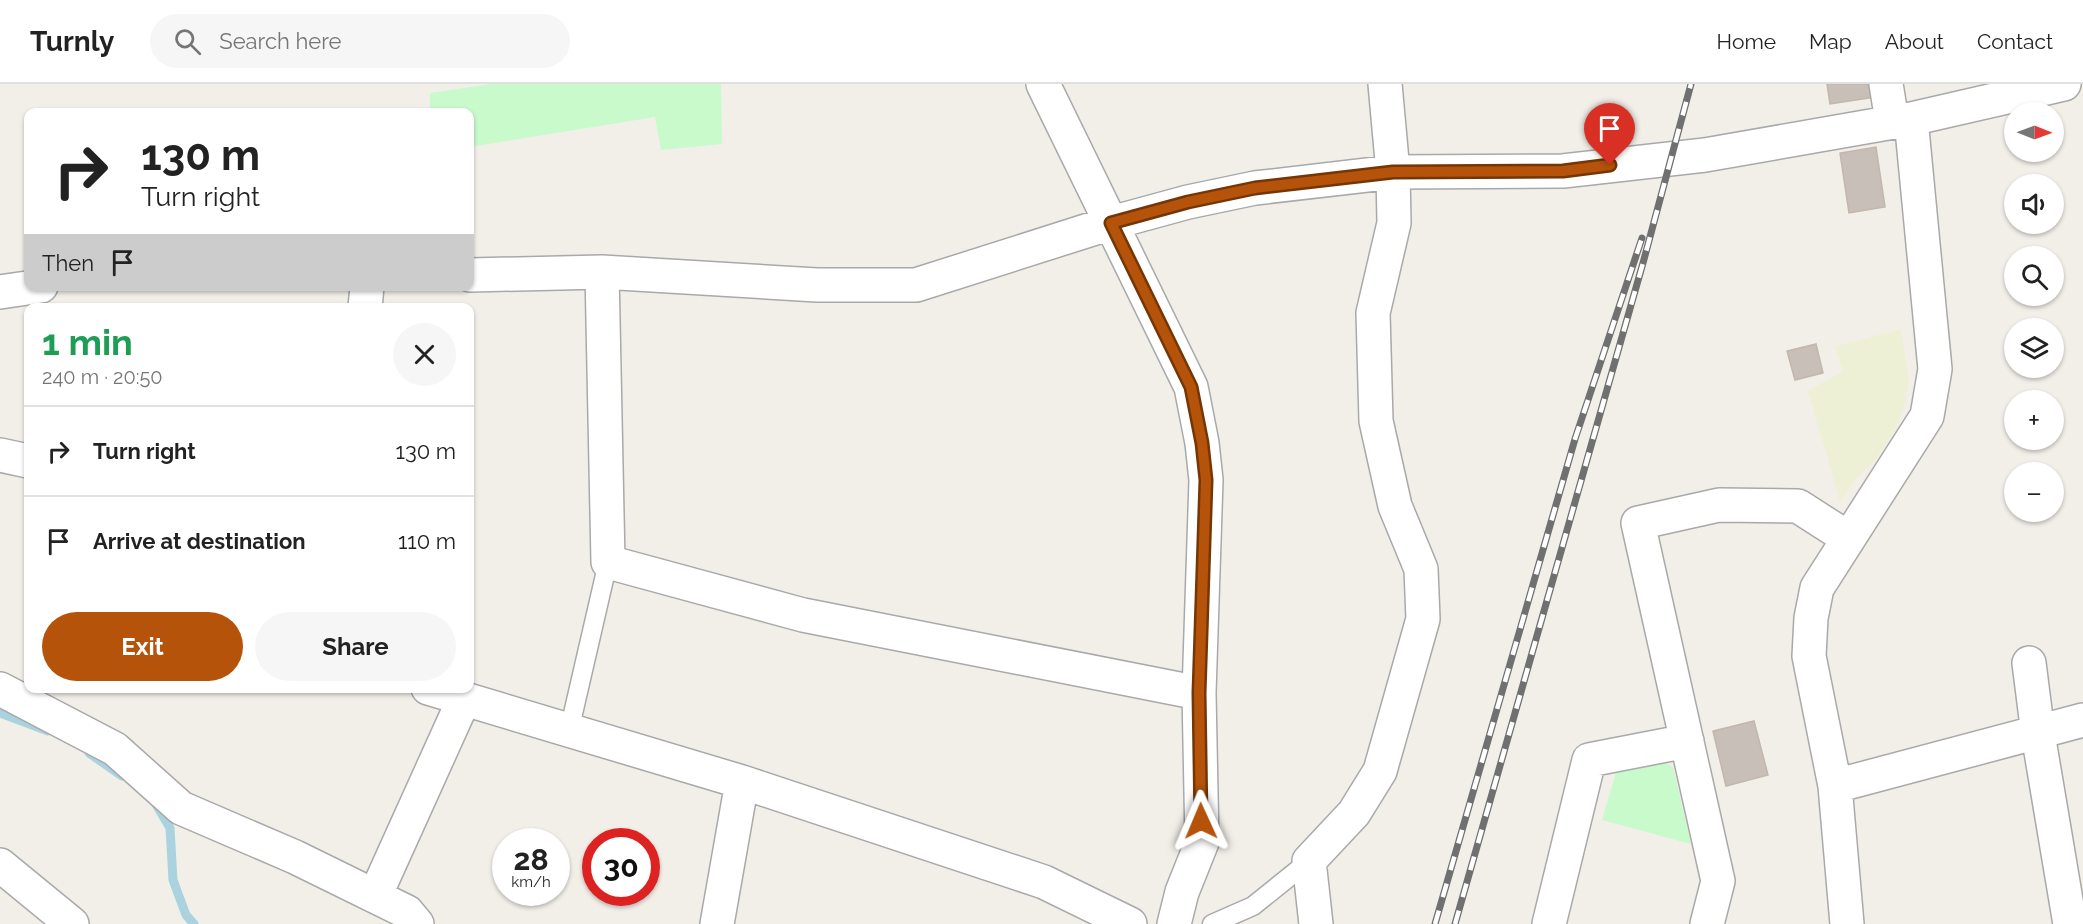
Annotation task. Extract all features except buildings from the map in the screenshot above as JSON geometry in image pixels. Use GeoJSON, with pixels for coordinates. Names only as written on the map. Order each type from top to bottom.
{"type":"FeatureCollection","features":[{"type":"Feature","properties":{"kind":"street"},"geometry":{"type":"LineString","coordinates":[[1043,84],[1191,387],[1206,480],[1199,693],[1202,842],[1182,892],[1174,924]]}},
{"type":"Feature","properties":{"kind":"street"},"geometry":{"type":"LineString","coordinates":[[1316,924],[1309,861],[1354,813],[1380,771],[1423,619],[1421,569],[1395,506],[1376,421],[1373,313],[1394,223],[1393,172],[1385,84]]}},
{"type":"Feature","properties":{"kind":"street"},"geometry":{"type":"LineString","coordinates":[[1847,924],[1835,786],[1809,656],[1811,618],[1817,588],[1927,416],[1935,369],[1901,120],[1886,84]]}},
{"type":"Feature","properties":{"kind":"street"},"geometry":{"type":"LineString","coordinates":[[474,275],[602,272],[818,285],[916,285],[1111,223],[1188,202],[1255,188],[1393,172],[1563,171],[1705,155],[1901,120],[2064,84]]}},
{"type":"Feature","properties":{"kind":"street"},"geometry":{"type":"LineString","coordinates":[[602,272],[609,562],[803,615],[1199,693]]}},
{"type":"Feature","properties":{"kind":"street"},"geometry":{"type":"LineString","coordinates":[[0,292],[24,288]]}},
{"type":"Feature","properties":{"kind":"street"},"geometry":{"type":"LineString","coordinates":[[0,454],[24,460]]}},
{"type":"Feature","properties":{"kind":"street"},"geometry":{"type":"LineString","coordinates":[[1707,924],[1718,881],[1638,523],[1719,505],[1798,506],[1848,538]]}},
{"type":"Feature","properties":{"kind":"street"},"geometry":{"type":"LineString","coordinates":[[2029,663],[2038,734],[2070,924]]}},
{"type":"Feature","properties":{"kind":"street"},"geometry":{"type":"LineString","coordinates":[[0,689],[115,749],[181,808],[295,857],[375,896],[407,912],[417,924]]}},
{"type":"Feature","properties":{"kind":"street"},"geometry":{"type":"LineString","coordinates":[[444,693],[742,782],[1044,882],[1130,924]]}},
{"type":"Feature","properties":{"kind":"street"},"geometry":{"type":"LineString","coordinates":[[375,896],[464,699]]}},
{"type":"Feature","properties":{"kind":"street"},"geometry":{"type":"LineString","coordinates":[[1835,786],[2038,734],[2083,720]]}},
{"type":"Feature","properties":{"kind":"street"},"geometry":{"type":"LineString","coordinates":[[1549,924],[1589,760],[1687,741]]}},
{"type":"Feature","properties":{"kind":"street"},"geometry":{"type":"LineString","coordinates":[[717,924],[742,782]]}},
{"type":"Feature","properties":{"kind":"street"},"geometry":{"type":"LineString","coordinates":[[0,865],[72,924]]}},
{"type":"Feature","properties":{"kind":"lane"},"geometry":{"type":"LineString","coordinates":[[569,731],[609,562]]}},
{"type":"Feature","properties":{"kind":"lane"},"geometry":{"type":"LineString","coordinates":[[1212,924],[1253,906],[1309,861]]}},
{"type":"Feature","properties":{"kind":"green space"},"geometry":{"type":"Polygon","coordinates":[[[491,84],[721,84],[722,144],[661,150],[655,117],[474,146],[474,108],[430,108],[430,93],[491,84]]]}},
{"type":"Feature","properties":{"kind":"green space"},"geometry":{"type":"Polygon","coordinates":[[[1901,329],[1909,380],[1905,404],[1896,428],[1876,459],[1856,479],[1840,502],[1808,391],[1843,371],[1835,346],[1901,329]]]}},
{"type":"Feature","properties":{"kind":"green space"},"geometry":{"type":"Polygon","coordinates":[[[1665,762],[1673,767],[1691,844],[1602,820],[1617,769],[1665,762]]]}},
{"type":"Feature","properties":{"kind":"waterway"},"geometry":{"type":"LineString","coordinates":[[0,713],[48,731]]}},
{"type":"Feature","properties":{"kind":"waterway"},"geometry":{"type":"LineString","coordinates":[[89,753],[122,776]]}},
{"type":"Feature","properties":{"kind":"waterway"},"geometry":{"type":"LineString","coordinates":[[154,801],[170,828],[173,880],[186,915],[194,924]]}},
{"type":"Feature","properties":{"kind":"railway"},"geometry":{"type":"LineString","coordinates":[[1455,924],[1643,263],[1691,84]]}},
{"type":"Feature","properties":{"kind":"railway"},"geometry":{"type":"LineString","coordinates":[[1435,924],[1575,439],[1642,238]]}},
{"type":"Feature","properties":{"kind":"route"},"geometry":{"type":"LineString","coordinates":[[1201,821],[1199,693],[1206,480],[1202,443],[1191,387],[1111,223],[1188,202],[1255,188],[1393,172],[1563,171],[1610,165]]}}]}
